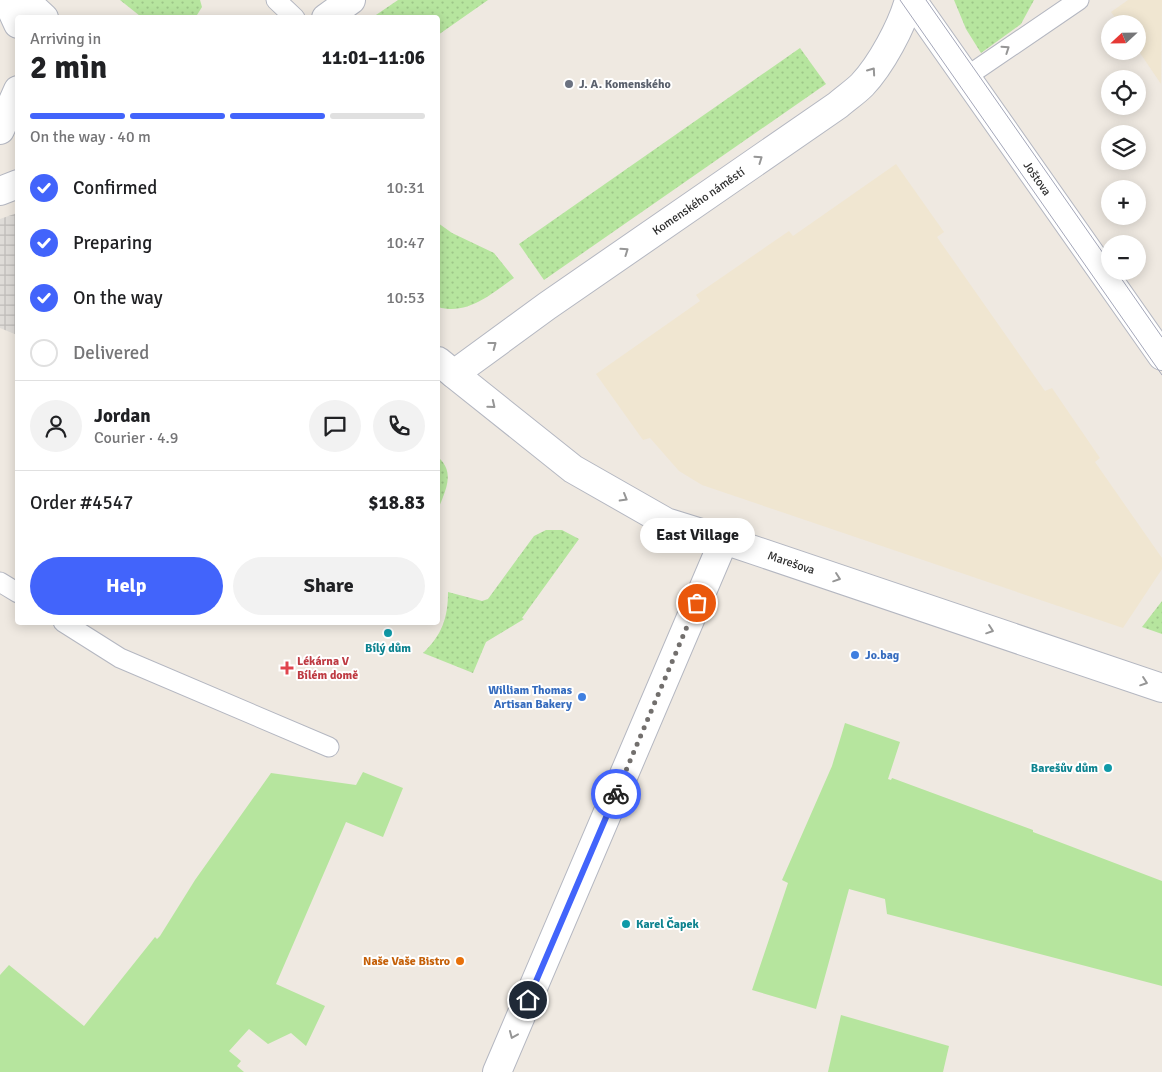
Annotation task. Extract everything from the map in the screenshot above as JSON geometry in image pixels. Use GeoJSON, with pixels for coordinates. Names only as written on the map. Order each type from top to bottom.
{"type":"FeatureCollection","features":[{"type":"Feature","properties":{"kind":"street"},"geometry":{"type":"LineString","coordinates":[[7,0],[15,17]]}},
{"type":"Feature","properties":{"kind":"street"},"geometry":{"type":"LineString","coordinates":[[25,0],[41,15]]}},
{"type":"Feature","properties":{"kind":"street"},"geometry":{"type":"LineString","coordinates":[[330,15],[351,0]]}},
{"type":"Feature","properties":{"kind":"street","name":"Joštova"},"geometry":{"type":"LineString","coordinates":[[911,0],[1162,356]]}},
{"type":"Feature","properties":{"kind":"street","name":"Komenského náměstí"},"geometry":{"type":"LineString","coordinates":[[446,368],[546,306],[838,105],[862,85],[891,42],[911,0]]}},
{"type":"Feature","properties":{"kind":"street"},"geometry":{"type":"LineString","coordinates":[[0,130],[15,97]]}},
{"type":"Feature","properties":{"kind":"street"},"geometry":{"type":"LineString","coordinates":[[0,190],[15,185]]}},
{"type":"Feature","properties":{"kind":"street","name":"Marešova"},"geometry":{"type":"LineString","coordinates":[[446,368],[573,469],[666,522],[1162,688]]}},
{"type":"Feature","properties":{"kind":"street"},"geometry":{"type":"LineString","coordinates":[[497,1072],[724,540]]}},
{"type":"Feature","properties":{"kind":"lane"},"geometry":{"type":"LineString","coordinates":[[276,0],[292,15]]}},
{"type":"Feature","properties":{"kind":"lane"},"geometry":{"type":"LineString","coordinates":[[966,77],[1079,0]]}},
{"type":"Feature","properties":{"kind":"lane"},"geometry":{"type":"LineString","coordinates":[[0,582],[15,592]]}},
{"type":"Feature","properties":{"kind":"lane"},"geometry":{"type":"LineString","coordinates":[[69,625],[120,658],[328,747]]}},
{"type":"Feature","properties":{"kind":"shaded area"},"geometry":{"type":"Polygon","coordinates":[[[1128,0],[1162,0],[1161,84],[1145,60],[1146,15],[1113,15],[1111,12],[1128,0]]]}},
{"type":"Feature","properties":{"kind":"shaded area"},"geometry":{"type":"Polygon","coordinates":[[[896,164],[944,232],[937,237],[1045,391],[1052,388],[1100,458],[1095,462],[1162,558],[1162,569],[1123,628],[702,485],[679,471],[650,438],[643,440],[596,374],[700,301],[696,295],[789,231],[793,236],[896,164]]]}},
{"type":"Feature","properties":{"kind":"shaded area"},"geometry":{"type":"Polygon","coordinates":[[[15,214],[15,334],[0,328],[0,219],[15,214]]]}},
{"type":"Feature","properties":{"kind":"green space"},"geometry":{"type":"Polygon","coordinates":[[[120,0],[200,0],[202,7],[197,15],[139,15],[120,0]]]}},
{"type":"Feature","properties":{"kind":"green space"},"geometry":{"type":"Polygon","coordinates":[[[398,0],[488,0],[440,34],[440,15],[376,15],[398,0]]]}},
{"type":"Feature","properties":{"kind":"green space"},"geometry":{"type":"Polygon","coordinates":[[[954,0],[1034,0],[1021,24],[981,53],[966,29],[954,0]]]}},
{"type":"Feature","properties":{"kind":"green space"},"geometry":{"type":"Polygon","coordinates":[[[800,48],[826,84],[544,280],[519,244],[800,48]]]}},
{"type":"Feature","properties":{"kind":"green space"},"geometry":{"type":"Polygon","coordinates":[[[440,224],[452,233],[494,253],[514,278],[478,302],[459,309],[440,307],[440,224]]]}},
{"type":"Feature","properties":{"kind":"green space"},"geometry":{"type":"Polygon","coordinates":[[[440,459],[447,469],[446,489],[440,505],[440,459]]]}},
{"type":"Feature","properties":{"kind":"green space"},"geometry":{"type":"Polygon","coordinates":[[[546,530],[562,530],[579,539],[522,618],[524,619],[486,642],[473,673],[423,653],[435,640],[443,626],[447,610],[448,592],[482,601],[488,599],[534,536],[546,530]]]}},
{"type":"Feature","properties":{"kind":"green space"},"geometry":{"type":"Polygon","coordinates":[[[1162,601],[1162,634],[1142,627],[1162,601]]]}},
{"type":"Feature","properties":{"kind":"green space"},"geometry":{"type":"Polygon","coordinates":[[[845,723],[900,742],[888,779],[891,780],[892,778],[1033,830],[1033,832],[1162,881],[1162,986],[887,914],[885,899],[849,889],[816,1009],[752,990],[788,883],[782,880],[832,766],[845,723]]]}},
{"type":"Feature","properties":{"kind":"green space"},"geometry":{"type":"Polygon","coordinates":[[[363,772],[403,788],[383,837],[346,822],[276,984],[325,1006],[306,1046],[291,1033],[268,1044],[249,1029],[229,1051],[241,1061],[237,1066],[244,1072],[0,1072],[0,975],[9,965],[84,1026],[155,937],[157,939],[160,936],[195,880],[271,773],[356,785],[363,772]]]}},
{"type":"Feature","properties":{"kind":"green space"},"geometry":{"type":"Polygon","coordinates":[[[841,1015],[949,1046],[943,1072],[828,1072],[841,1015]]]}},
{"type":"Feature","properties":{"kind":"tram line"},"geometry":{"type":"LineString","coordinates":[[900,0],[1162,375]]}},
{"type":"Feature","properties":{"kind":"tram line"},"geometry":{"type":"LineString","coordinates":[[926,0],[1101,250]]}},
{"type":"Feature","properties":{"kind":"tram line"},"geometry":{"type":"LineString","coordinates":[[1122,280],[1162,337]]}},
{"type":"Feature","properties":{"kind":"way so far"},"geometry":{"type":"LineString","coordinates":[[616,794],[697,603]]}},
{"type":"Feature","properties":{"kind":"place","name":"J. A. Komenského"},"geometry":{"type":"Point","coordinates":[569,84]}},
{"type":"Feature","properties":{"kind":"place","name":"East Village"},"geometry":{"type":"Point","coordinates":[697,603]}},
{"type":"Feature","properties":{"kind":"place","name":"Bílý dům"},"geometry":{"type":"Point","coordinates":[388,633]}},
{"type":"Feature","properties":{"kind":"place","name":"Jo.bag"},"geometry":{"type":"Point","coordinates":[855,655]}},
{"type":"Feature","properties":{"kind":"place","name":"Lékárna V Bílém domě"},"geometry":{"type":"Point","coordinates":[287,668]}},
{"type":"Feature","properties":{"kind":"place","name":"William Thomas Artisan Bakery"},"geometry":{"type":"Point","coordinates":[582,697]}},
{"type":"Feature","properties":{"kind":"place","name":"Barešův dům"},"geometry":{"type":"Point","coordinates":[1108,768]}},
{"type":"Feature","properties":{"kind":"place","name":"Karel Čapek"},"geometry":{"type":"Point","coordinates":[626,924]}},
{"type":"Feature","properties":{"kind":"place","name":"Naše Vaše Bistro"},"geometry":{"type":"Point","coordinates":[460,961]}},
{"type":"Feature","properties":{"kind":"route"},"geometry":{"type":"LineString","coordinates":[[528,1000],[616,794]]}}]}
